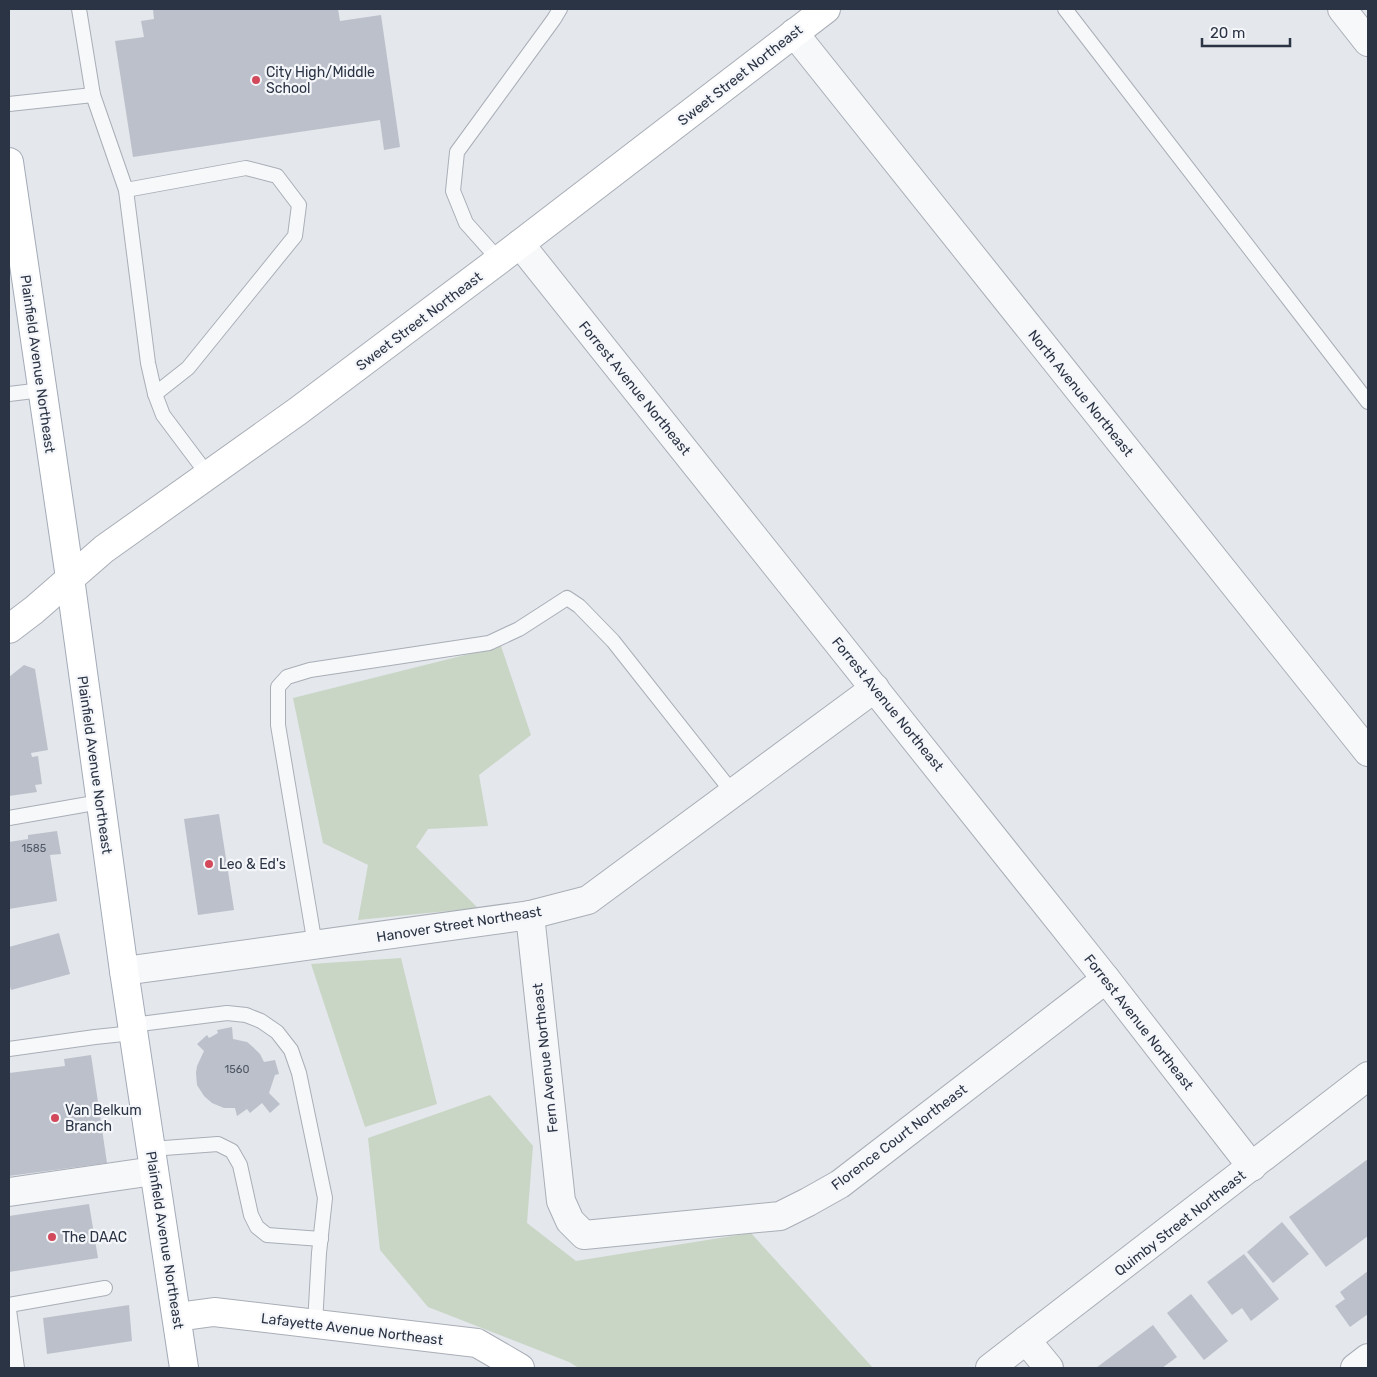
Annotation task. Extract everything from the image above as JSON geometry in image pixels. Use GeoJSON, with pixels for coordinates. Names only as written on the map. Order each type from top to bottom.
{"type":"FeatureCollection","features":[{"type":"Feature","properties":{"kind":"street","name":"Sweet Street Northeast"},"geometry":{"type":"LineString","coordinates":[[9,629],[34,610],[104,549],[298,411],[499,260],[826,9]]}},
{"type":"Feature","properties":{"kind":"street"},"geometry":{"type":"LineString","coordinates":[[1342,9],[1368,42]]}},
{"type":"Feature","properties":{"kind":"street","name":"North Avenue Northeast"},"geometry":{"type":"LineString","coordinates":[[794,33],[1364,737]]}},
{"type":"Feature","properties":{"kind":"street","name":"Plainfield Avenue Northeast"},"geometry":{"type":"LineString","coordinates":[[9,162],[70,578],[124,971],[184,1368]]}},
{"type":"Feature","properties":{"kind":"street","name":"Forrest Avenue Northeast"},"geometry":{"type":"LineString","coordinates":[[520,244],[1106,979],[1252,1167]]}},
{"type":"Feature","properties":{"kind":"street","name":"Hanover Street Northeast"},"geometry":{"type":"LineString","coordinates":[[124,971],[530,915],[588,900],[875,688]]}},
{"type":"Feature","properties":{"kind":"street","name":"Fern Avenue Northeast"},"geometry":{"type":"LineString","coordinates":[[530,915],[561,1201]]}},
{"type":"Feature","properties":{"kind":"street","name":"Florence Court Northeast"},"geometry":{"type":"LineString","coordinates":[[561,1201],[570,1221],[584,1235],[780,1216],[840,1184],[1106,979]]}},
{"type":"Feature","properties":{"kind":"street","name":"Quimby Street Northeast"},"geometry":{"type":"LineString","coordinates":[[990,1368],[1368,1076]]}},
{"type":"Feature","properties":{"kind":"street"},"geometry":{"type":"LineString","coordinates":[[9,1192],[153,1160]]}},
{"type":"Feature","properties":{"kind":"street","name":"Lafayette Avenue Northeast"},"geometry":{"type":"LineString","coordinates":[[177,1318],[214,1312],[477,1343],[520,1368]]}},
{"type":"Feature","properties":{"kind":"street"},"geometry":{"type":"LineString","coordinates":[[1026,1340],[1049,1368]]}},
{"type":"Feature","properties":{"kind":"street"},"geometry":{"type":"LineString","coordinates":[[1355,1368],[1368,1358]]}},
{"type":"Feature","properties":{"kind":"lane"},"geometry":{"type":"LineString","coordinates":[[79,9],[92,94],[126,190],[148,362],[155,394],[164,415],[208,475]]}},
{"type":"Feature","properties":{"kind":"lane"},"geometry":{"type":"LineString","coordinates":[[499,260],[466,223],[453,190],[457,152],[560,9]]}},
{"type":"Feature","properties":{"kind":"lane"},"geometry":{"type":"LineString","coordinates":[[1065,9],[1368,402]]}},
{"type":"Feature","properties":{"kind":"lane"},"geometry":{"type":"LineString","coordinates":[[9,104],[92,94]]}},
{"type":"Feature","properties":{"kind":"lane"},"geometry":{"type":"LineString","coordinates":[[126,190],[246,168],[277,176],[299,205],[295,236],[188,368],[155,394]]}},
{"type":"Feature","properties":{"kind":"lane"},"geometry":{"type":"LineString","coordinates":[[9,394],[42,390]]}},
{"type":"Feature","properties":{"kind":"lane"},"geometry":{"type":"LineString","coordinates":[[315,945],[278,725],[278,687],[287,677],[310,670],[489,643],[520,629],[567,598],[579,606],[613,641],[733,793]]}},
{"type":"Feature","properties":{"kind":"lane"},"geometry":{"type":"LineString","coordinates":[[9,818],[100,802]]}},
{"type":"Feature","properties":{"kind":"lane"},"geometry":{"type":"LineString","coordinates":[[9,1049],[95,1037],[227,1013],[246,1015],[261,1020],[277,1032],[291,1050],[299,1073],[325,1198],[315,1324]]}},
{"type":"Feature","properties":{"kind":"lane"},"geometry":{"type":"LineString","coordinates":[[153,1160],[218,1144],[232,1151],[240,1165],[251,1215],[258,1227],[267,1235],[321,1239]]}},
{"type":"Feature","properties":{"kind":"lane"},"geometry":{"type":"LineString","coordinates":[[9,1304],[105,1288]]}},
{"type":"Feature","properties":{"kind":"lane"},"geometry":{"type":"LineString","coordinates":[[9,1310],[17,1368]]}},
{"type":"Feature","properties":{"kind":"green space"},"geometry":{"type":"Polygon","coordinates":[[[501,646],[531,735],[479,775],[488,826],[428,829],[416,847],[478,908],[358,920],[368,865],[323,843],[293,698],[501,646]]]}},
{"type":"Feature","properties":{"kind":"green space"},"geometry":{"type":"Polygon","coordinates":[[[401,958],[437,1104],[365,1127],[311,964],[401,958]]]}},
{"type":"Feature","properties":{"kind":"green space"},"geometry":{"type":"Polygon","coordinates":[[[490,1095],[533,1146],[527,1223],[576,1261],[751,1233],[873,1368],[579,1368],[569,1362],[428,1307],[380,1250],[368,1138],[490,1095]]]}},
{"type":"Feature","properties":{"kind":"building","name":"City High/Middle School"},"geometry":{"type":"Polygon","coordinates":[[[153,9],[338,9],[340,21],[381,15],[400,147],[384,150],[380,120],[133,157],[115,41],[144,37],[141,21],[154,19],[153,9]]]}},
{"type":"Feature","properties":{"kind":"building"},"geometry":{"type":"Polygon","coordinates":[[[24,665],[35,669],[48,750],[31,753],[32,757],[38,756],[42,784],[35,785],[37,792],[9,796],[9,677],[24,665]]]}},
{"type":"Feature","properties":{"kind":"building","name":"Leo & Ed's"},"geometry":{"type":"Polygon","coordinates":[[[219,814],[234,910],[198,915],[184,819],[219,814]]]}},
{"type":"Feature","properties":{"kind":"building"},"geometry":{"type":"Polygon","coordinates":[[[57,831],[61,854],[50,855],[57,901],[9,909],[9,842],[28,839],[28,835],[57,831]]]}},
{"type":"Feature","properties":{"kind":"building"},"geometry":{"type":"Polygon","coordinates":[[[59,933],[70,974],[11,990],[9,983],[9,947],[59,933]]]}},
{"type":"Feature","properties":{"kind":"building"},"geometry":{"type":"Polygon","coordinates":[[[232,1027],[233,1039],[247,1042],[260,1054],[264,1062],[275,1060],[279,1074],[275,1075],[269,1093],[280,1104],[270,1113],[262,1103],[250,1113],[247,1109],[237,1116],[235,1108],[224,1108],[212,1103],[204,1096],[197,1085],[197,1066],[204,1051],[197,1044],[207,1035],[209,1038],[218,1033],[217,1030],[232,1027]]]}},
{"type":"Feature","properties":{"kind":"building","name":"Van Belkum Branch"},"geometry":{"type":"Polygon","coordinates":[[[91,1055],[107,1163],[9,1176],[9,1073],[65,1066],[64,1059],[91,1055]]]}},
{"type":"Feature","properties":{"kind":"building"},"geometry":{"type":"Polygon","coordinates":[[[1368,1159],[1368,1236],[1326,1267],[1289,1217],[1368,1159]]]}},
{"type":"Feature","properties":{"kind":"building","name":"The DAAC"},"geometry":{"type":"Polygon","coordinates":[[[89,1204],[98,1258],[9,1272],[9,1216],[89,1204]]]}},
{"type":"Feature","properties":{"kind":"building"},"geometry":{"type":"Polygon","coordinates":[[[1282,1222],[1309,1254],[1273,1283],[1247,1252],[1282,1222]]]}},
{"type":"Feature","properties":{"kind":"building"},"geometry":{"type":"Polygon","coordinates":[[[1244,1254],[1279,1299],[1251,1321],[1242,1308],[1232,1315],[1207,1282],[1244,1254]]]}},
{"type":"Feature","properties":{"kind":"building"},"geometry":{"type":"Polygon","coordinates":[[[1368,1271],[1368,1314],[1350,1327],[1335,1306],[1345,1299],[1340,1292],[1368,1271]]]}},
{"type":"Feature","properties":{"kind":"building"},"geometry":{"type":"Polygon","coordinates":[[[1191,1294],[1228,1341],[1204,1360],[1167,1313],[1191,1294]]]}},
{"type":"Feature","properties":{"kind":"building"},"geometry":{"type":"Polygon","coordinates":[[[129,1305],[132,1341],[47,1354],[43,1318],[129,1305]]]}},
{"type":"Feature","properties":{"kind":"building"},"geometry":{"type":"Polygon","coordinates":[[[1153,1325],[1177,1357],[1162,1368],[1096,1368],[1153,1325]]]}},
{"type":"Feature","properties":{"kind":"place","name":"City High/Middle School"},"geometry":{"type":"Point","coordinates":[256,80]}},
{"type":"Feature","properties":{"kind":"place","name":"Leo & Ed's"},"geometry":{"type":"Point","coordinates":[209,864]}},
{"type":"Feature","properties":{"kind":"place","name":"Van Belkum Branch"},"geometry":{"type":"Point","coordinates":[55,1118]}},
{"type":"Feature","properties":{"kind":"place","name":"The DAAC"},"geometry":{"type":"Point","coordinates":[52,1237]}}]}
